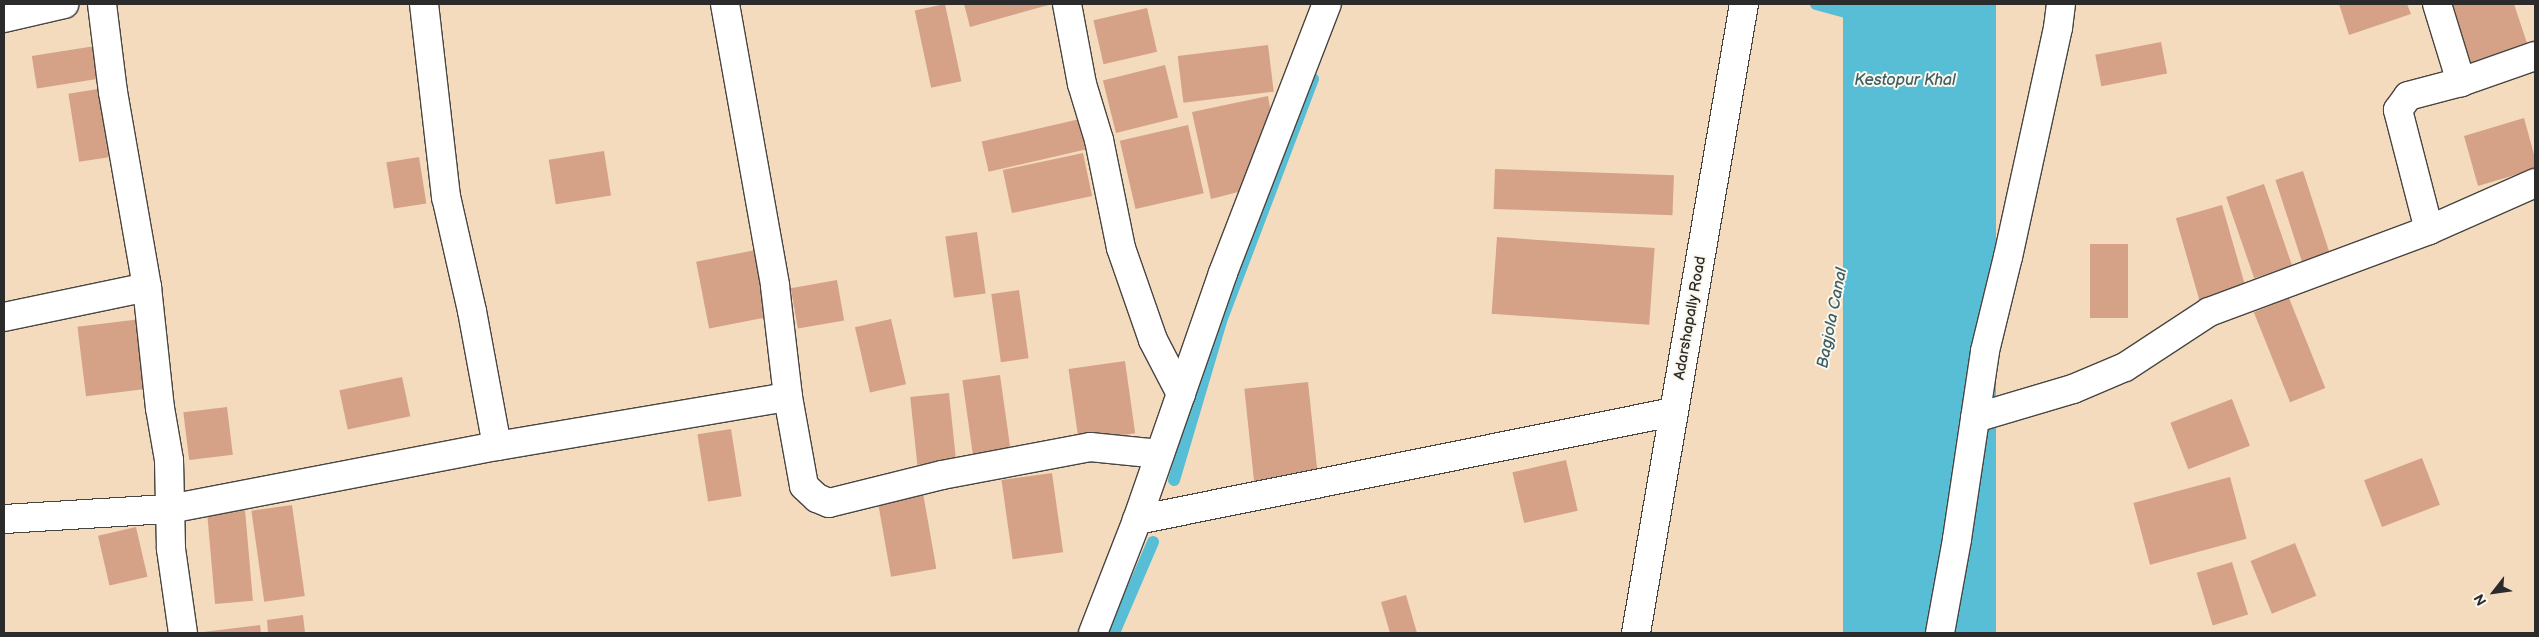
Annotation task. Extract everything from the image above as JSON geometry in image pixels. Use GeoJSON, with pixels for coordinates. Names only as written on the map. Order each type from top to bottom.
{"type":"FeatureCollection","features":[{"type":"Feature","properties":{"kind":"street"},"geometry":{"type":"LineString","coordinates":[[4,18],[64,4]]}},
{"type":"Feature","properties":{"kind":"street"},"geometry":{"type":"LineString","coordinates":[[102,4],[113,92],[147,287],[160,408],[169,460],[171,550],[183,633]]}},
{"type":"Feature","properties":{"kind":"street"},"geometry":{"type":"LineString","coordinates":[[424,4],[446,198],[472,311],[497,446]]}},
{"type":"Feature","properties":{"kind":"street"},"geometry":{"type":"LineString","coordinates":[[725,4],[775,286],[788,397],[804,486],[818,498],[829,503],[942,475],[1090,446],[1160,454]]}},
{"type":"Feature","properties":{"kind":"street"},"geometry":{"type":"LineString","coordinates":[[1067,4],[1082,84],[1099,140],[1121,248],[1153,340],[1181,394]]}},
{"type":"Feature","properties":{"kind":"street"},"geometry":{"type":"LineString","coordinates":[[1093,633],[1137,520],[1227,264],[1327,4]]}},
{"type":"Feature","properties":{"kind":"street","name":"Adarshapally Road"},"geometry":{"type":"LineString","coordinates":[[1636,633],[1744,4]]}},
{"type":"Feature","properties":{"kind":"street"},"geometry":{"type":"LineString","coordinates":[[1940,633],[1985,350],[2008,257],[2058,28],[2061,4]]}},
{"type":"Feature","properties":{"kind":"street"},"geometry":{"type":"LineString","coordinates":[[2437,4],[2461,82]]}},
{"type":"Feature","properties":{"kind":"street"},"geometry":{"type":"LineString","coordinates":[[2429,230],[2398,110],[2408,96],[2461,82],[2535,56]]}},
{"type":"Feature","properties":{"kind":"street"},"geometry":{"type":"LineString","coordinates":[[1975,418],[2082,385],[2125,367],[2209,312],[2429,230],[2535,184]]}},
{"type":"Feature","properties":{"kind":"street"},"geometry":{"type":"LineString","coordinates":[[4,317],[147,287]]}},
{"type":"Feature","properties":{"kind":"street"},"geometry":{"type":"LineString","coordinates":[[4,519],[169,509],[497,446],[788,397]]}},
{"type":"Feature","properties":{"kind":"street"},"geometry":{"type":"LineString","coordinates":[[1137,520],[1673,412]]}},
{"type":"Feature","properties":{"kind":"water","name":"Kestopur Khal"},"geometry":{"type":"Polygon","coordinates":[[[1843,4],[1996,4],[1996,633],[1843,633],[1843,4]]]}},
{"type":"Feature","properties":{"kind":"building"},"geometry":{"type":"Polygon","coordinates":[[[945,4],[961,81],[931,88],[915,10],[945,4]]]}},
{"type":"Feature","properties":{"kind":"building"},"geometry":{"type":"Polygon","coordinates":[[[964,4],[1052,4],[970,27],[964,4]]]}},
{"type":"Feature","properties":{"kind":"building"},"geometry":{"type":"Polygon","coordinates":[[[2339,4],[2407,4],[2411,14],[2349,35],[2339,4]]]}},
{"type":"Feature","properties":{"kind":"building"},"geometry":{"type":"Polygon","coordinates":[[[2450,4],[2514,4],[2528,46],[2468,64],[2450,4]]]}},
{"type":"Feature","properties":{"kind":"building"},"geometry":{"type":"Polygon","coordinates":[[[1147,8],[1157,52],[1104,64],[1093,20],[1147,8]]]}},
{"type":"Feature","properties":{"kind":"building"},"geometry":{"type":"Polygon","coordinates":[[[2161,42],[2167,73],[2101,86],[2095,55],[2161,42]]]}},
{"type":"Feature","properties":{"kind":"building"},"geometry":{"type":"Polygon","coordinates":[[[1268,45],[1274,92],[1183,103],[1178,56],[1268,45]]]}},
{"type":"Feature","properties":{"kind":"building"},"geometry":{"type":"Polygon","coordinates":[[[95,46],[100,79],[37,89],[32,56],[95,46]]]}},
{"type":"Feature","properties":{"kind":"building"},"geometry":{"type":"Polygon","coordinates":[[[1165,65],[1178,117],[1116,133],[1103,80],[1165,65]]]}},
{"type":"Feature","properties":{"kind":"building"},"geometry":{"type":"Polygon","coordinates":[[[98,89],[109,157],[79,162],[68,94],[98,89]]]}},
{"type":"Feature","properties":{"kind":"building"},"geometry":{"type":"Polygon","coordinates":[[[1268,96],[1274,130],[1242,191],[1211,199],[1192,112],[1268,96]]]}},
{"type":"Feature","properties":{"kind":"building"},"geometry":{"type":"Polygon","coordinates":[[[1084,118],[1091,148],[989,172],[982,142],[1084,118]]]}},
{"type":"Feature","properties":{"kind":"building"},"geometry":{"type":"Polygon","coordinates":[[[2524,118],[2535,158],[2535,169],[2478,186],[2464,136],[2524,118]]]}},
{"type":"Feature","properties":{"kind":"building"},"geometry":{"type":"Polygon","coordinates":[[[1188,125],[1204,193],[1136,209],[1120,141],[1188,125]]]}},
{"type":"Feature","properties":{"kind":"building"},"geometry":{"type":"Polygon","coordinates":[[[604,151],[611,195],[556,204],[549,160],[604,151]]]}},
{"type":"Feature","properties":{"kind":"building"},"geometry":{"type":"Polygon","coordinates":[[[1083,153],[1092,196],[1012,213],[1003,170],[1083,153]]]}},
{"type":"Feature","properties":{"kind":"building"},"geometry":{"type":"Polygon","coordinates":[[[419,157],[426,203],[394,209],[386,162],[419,157]]]}},
{"type":"Feature","properties":{"kind":"building"},"geometry":{"type":"Polygon","coordinates":[[[1495,169],[1674,175],[1672,215],[1494,209],[1495,169]]]}},
{"type":"Feature","properties":{"kind":"building"},"geometry":{"type":"Polygon","coordinates":[[[2303,171],[2330,253],[2302,262],[2275,180],[2303,171]]]}},
{"type":"Feature","properties":{"kind":"building"},"geometry":{"type":"Polygon","coordinates":[[[2264,184],[2292,265],[2254,278],[2226,197],[2264,184]]]}},
{"type":"Feature","properties":{"kind":"building"},"geometry":{"type":"Polygon","coordinates":[[[2222,205],[2246,290],[2200,303],[2176,218],[2222,205]]]}},
{"type":"Feature","properties":{"kind":"building"},"geometry":{"type":"Polygon","coordinates":[[[977,232],[986,293],[954,298],[945,236],[977,232]]]}},
{"type":"Feature","properties":{"kind":"building"},"geometry":{"type":"Polygon","coordinates":[[[1497,237],[1655,248],[1649,325],[1492,314],[1497,237]]]}},
{"type":"Feature","properties":{"kind":"building"},"geometry":{"type":"Polygon","coordinates":[[[2090,244],[2128,244],[2128,318],[2090,318],[2090,244]]]}},
{"type":"Feature","properties":{"kind":"building"},"geometry":{"type":"Polygon","coordinates":[[[756,250],[769,317],[709,328],[696,262],[756,250]]]}},
{"type":"Feature","properties":{"kind":"building"},"geometry":{"type":"Polygon","coordinates":[[[837,280],[844,320],[798,329],[791,288],[837,280]]]}},
{"type":"Feature","properties":{"kind":"building"},"geometry":{"type":"Polygon","coordinates":[[[1019,290],[1029,358],[1001,362],[991,294],[1019,290]]]}},
{"type":"Feature","properties":{"kind":"building"},"geometry":{"type":"Polygon","coordinates":[[[2289,298],[2325,388],[2290,402],[2254,312],[2289,298]]]}},
{"type":"Feature","properties":{"kind":"building"},"geometry":{"type":"Polygon","coordinates":[[[141,319],[150,388],[86,396],[77,327],[141,319]]]}},
{"type":"Feature","properties":{"kind":"building"},"geometry":{"type":"Polygon","coordinates":[[[891,319],[906,384],[870,393],[855,327],[891,319]]]}},
{"type":"Feature","properties":{"kind":"building"},"geometry":{"type":"Polygon","coordinates":[[[1125,361],[1135,433],[1079,441],[1069,369],[1125,361]]]}},
{"type":"Feature","properties":{"kind":"building"},"geometry":{"type":"Polygon","coordinates":[[[1000,375],[1010,449],[973,455],[962,380],[1000,375]]]}},
{"type":"Feature","properties":{"kind":"building"},"geometry":{"type":"Polygon","coordinates":[[[402,377],[410,416],[348,429],[339,390],[402,377]]]}},
{"type":"Feature","properties":{"kind":"building"},"geometry":{"type":"Polygon","coordinates":[[[1308,382],[1318,479],[1255,486],[1244,389],[1308,382]]]}},
{"type":"Feature","properties":{"kind":"building"},"geometry":{"type":"Polygon","coordinates":[[[949,393],[956,461],[917,465],[910,397],[949,393]]]}},
{"type":"Feature","properties":{"kind":"building"},"geometry":{"type":"Polygon","coordinates":[[[2232,399],[2250,446],[2188,469],[2170,423],[2232,399]]]}},
{"type":"Feature","properties":{"kind":"building"},"geometry":{"type":"Polygon","coordinates":[[[227,407],[233,455],[189,460],[183,412],[227,407]]]}},
{"type":"Feature","properties":{"kind":"building"},"geometry":{"type":"Polygon","coordinates":[[[731,429],[742,496],[708,501],[697,434],[731,429]]]}},
{"type":"Feature","properties":{"kind":"building"},"geometry":{"type":"Polygon","coordinates":[[[2422,458],[2440,505],[2382,527],[2364,480],[2422,458]]]}},
{"type":"Feature","properties":{"kind":"building"},"geometry":{"type":"Polygon","coordinates":[[[1566,460],[1578,511],[1524,523],[1512,472],[1566,460]]]}},
{"type":"Feature","properties":{"kind":"building"},"geometry":{"type":"Polygon","coordinates":[[[1052,473],[1063,552],[1013,559],[1001,480],[1052,473]]]}},
{"type":"Feature","properties":{"kind":"building"},"geometry":{"type":"Polygon","coordinates":[[[2230,477],[2247,539],[2150,565],[2133,503],[2230,477]]]}},
{"type":"Feature","properties":{"kind":"building"},"geometry":{"type":"Polygon","coordinates":[[[923,493],[936,569],[891,577],[878,501],[923,493]]]}},
{"type":"Feature","properties":{"kind":"building"},"geometry":{"type":"Polygon","coordinates":[[[292,505],[305,596],[264,602],[251,511],[292,505]]]}},
{"type":"Feature","properties":{"kind":"building"},"geometry":{"type":"Polygon","coordinates":[[[245,510],[253,601],[215,604],[207,513],[245,510]]]}},
{"type":"Feature","properties":{"kind":"building"},"geometry":{"type":"Polygon","coordinates":[[[136,527],[147,577],[109,585],[98,536],[136,527]]]}},
{"type":"Feature","properties":{"kind":"building"},"geometry":{"type":"Polygon","coordinates":[[[2295,543],[2316,596],[2272,614],[2250,561],[2295,543]]]}},
{"type":"Feature","properties":{"kind":"building"},"geometry":{"type":"Polygon","coordinates":[[[2232,562],[2248,615],[2213,625],[2197,573],[2232,562]]]}},
{"type":"Feature","properties":{"kind":"building"},"geometry":{"type":"Polygon","coordinates":[[[1406,595],[1417,633],[1390,633],[1381,602],[1406,595]]]}},
{"type":"Feature","properties":{"kind":"building"},"geometry":{"type":"Polygon","coordinates":[[[303,615],[305,633],[268,633],[267,620],[303,615]]]}},
{"type":"Feature","properties":{"kind":"building"},"geometry":{"type":"Polygon","coordinates":[[[260,625],[261,633],[203,633],[203,632],[260,625]]]}},
{"type":"Feature","properties":{"kind":"waterway"},"geometry":{"type":"LineString","coordinates":[[1816,4],[1857,15]]}},
{"type":"Feature","properties":{"kind":"waterway"},"geometry":{"type":"LineString","coordinates":[[1174,480],[1221,321],[1313,79]]}},
{"type":"Feature","properties":{"kind":"waterway"},"geometry":{"type":"LineString","coordinates":[[1114,633],[1153,542]]}},
{"type":"Feature","properties":{"kind":"water label","name":"Bagjola Canal"},"geometry":{"type":"Point","coordinates":[1833,318]}}]}
